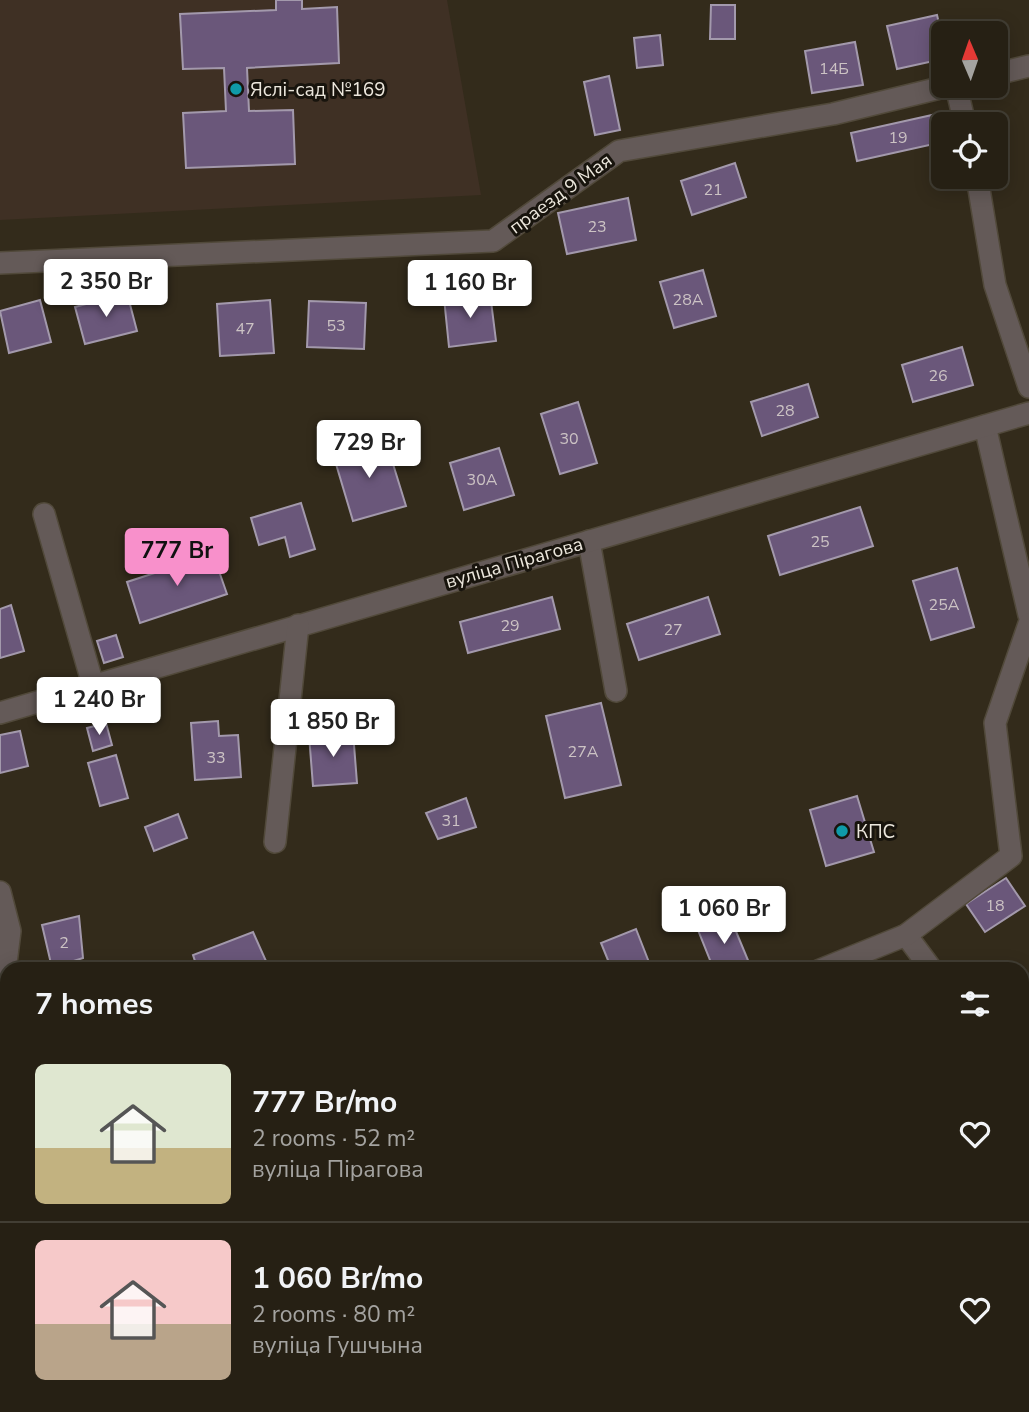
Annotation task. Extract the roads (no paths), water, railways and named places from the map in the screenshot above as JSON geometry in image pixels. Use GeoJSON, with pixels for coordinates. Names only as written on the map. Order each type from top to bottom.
{"type":"FeatureCollection","features":[{"type":"Feature","properties":{"kind":"street"},"geometry":{"type":"LineString","coordinates":[[1008,71],[1029,66]]}},
{"type":"Feature","properties":{"kind":"street","name":"праезд 9 Мая"},"geometry":{"type":"LineString","coordinates":[[0,263],[493,241],[619,151],[833,114],[931,90]]}},
{"type":"Feature","properties":{"kind":"street"},"geometry":{"type":"LineString","coordinates":[[979,189],[995,285],[1029,387]]}},
{"type":"Feature","properties":{"kind":"street","name":"вуліца Пірагова"},"geometry":{"type":"LineString","coordinates":[[0,713],[1029,414]]}},
{"type":"Feature","properties":{"kind":"street"},"geometry":{"type":"LineString","coordinates":[[985,426],[1029,615]]}},
{"type":"Feature","properties":{"kind":"street"},"geometry":{"type":"LineString","coordinates":[[44,513],[93,685]]}},
{"type":"Feature","properties":{"kind":"street"},"geometry":{"type":"LineString","coordinates":[[589,541],[616,691]]}},
{"type":"Feature","properties":{"kind":"street"},"geometry":{"type":"LineString","coordinates":[[840,962],[906,935],[1011,856],[995,723],[1029,624]]}},
{"type":"Feature","properties":{"kind":"street"},"geometry":{"type":"LineString","coordinates":[[275,842],[298,625]]}},
{"type":"Feature","properties":{"kind":"street"},"geometry":{"type":"LineString","coordinates":[[0,891],[10,932],[6,962]]}},
{"type":"Feature","properties":{"kind":"street"},"geometry":{"type":"LineString","coordinates":[[906,935],[926,962]]}},
{"type":"Feature","properties":{"kind":"place","name":"Яслі-сад №169"},"geometry":{"type":"Point","coordinates":[236,89]}},
{"type":"Feature","properties":{"kind":"place","name":"КПС"},"geometry":{"type":"Point","coordinates":[842,831]}}]}
